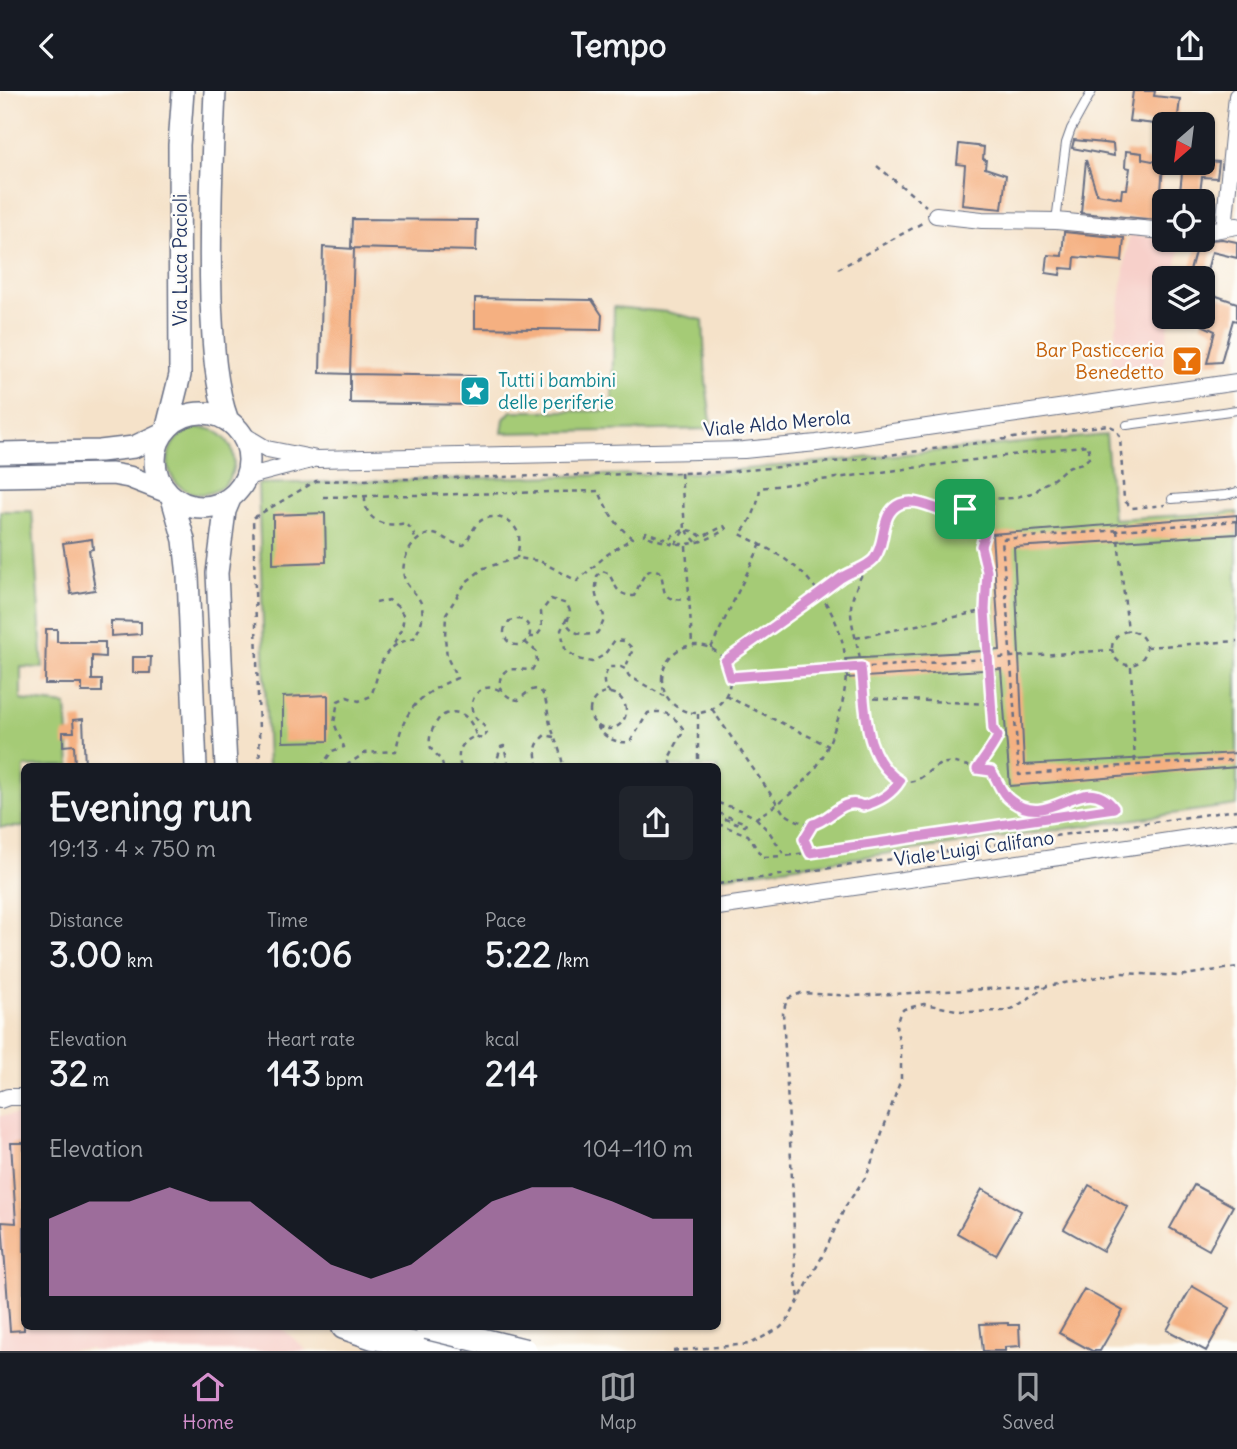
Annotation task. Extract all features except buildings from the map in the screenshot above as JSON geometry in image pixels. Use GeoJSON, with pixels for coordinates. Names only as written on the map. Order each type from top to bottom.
{"type":"FeatureCollection","features":[{"type":"Feature","properties":{"kind":"highway"},"geometry":{"type":"LineString","coordinates":[[353,1330],[373,1337],[452,1351]]}},
{"type":"Feature","properties":{"kind":"highway"},"geometry":{"type":"LineString","coordinates":[[439,1330],[525,1351]]}},
{"type":"Feature","properties":{"kind":"main road","name":"Via Luca Pacioli"},"geometry":{"type":"LineString","coordinates":[[164,431],[180,375],[179,145],[183,91]]}},
{"type":"Feature","properties":{"kind":"main road","name":"Via Luca Pacioli"},"geometry":{"type":"LineString","coordinates":[[215,91],[210,265],[212,331],[222,403],[235,428]]}},
{"type":"Feature","properties":{"kind":"main road"},"geometry":{"type":"LineString","coordinates":[[0,453],[100,451],[134,447],[164,431],[183,416],[201,412],[220,416],[235,428],[248,448],[249,463],[240,489],[230,499],[219,505],[195,507],[129,477],[112,474],[0,476]]}},
{"type":"Feature","properties":{"kind":"main road"},"geometry":{"type":"LineString","coordinates":[[164,431],[156,445],[155,469],[169,494],[184,540],[196,763]]}},
{"type":"Feature","properties":{"kind":"main road"},"geometry":{"type":"LineString","coordinates":[[226,763],[217,573],[223,523],[230,499]]}},
{"type":"Feature","properties":{"kind":"street"},"geometry":{"type":"LineString","coordinates":[[1231,227],[1237,96]]}},
{"type":"Feature","properties":{"kind":"street"},"geometry":{"type":"LineString","coordinates":[[936,215],[982,220],[1056,221],[1152,230]]}},
{"type":"Feature","properties":{"kind":"street","name":"Viale Aldo Merola"},"geometry":{"type":"LineString","coordinates":[[235,428],[267,449],[317,459],[744,450],[817,443],[1237,382]]}},
{"type":"Feature","properties":{"kind":"street","name":"Viale Aldo Merola"},"geometry":{"type":"LineString","coordinates":[[246,477],[317,459]]}},
{"type":"Feature","properties":{"kind":"street","name":"Viale Luigi Califano"},"geometry":{"type":"LineString","coordinates":[[721,907],[1237,831]]}},
{"type":"Feature","properties":{"kind":"street"},"geometry":{"type":"LineString","coordinates":[[0,1100],[21,1097]]}},
{"type":"Feature","properties":{"kind":"street"},"geometry":{"type":"LineString","coordinates":[[480,1330],[481,1351]]}},
{"type":"Feature","properties":{"kind":"lane"},"geometry":{"type":"LineString","coordinates":[[1056,221],[1066,143],[1092,91]]}},
{"type":"Feature","properties":{"kind":"lane"},"geometry":{"type":"LineString","coordinates":[[1127,425],[1237,410]]}},
{"type":"Feature","properties":{"kind":"lane"},"geometry":{"type":"LineString","coordinates":[[1172,502],[1237,492]]}},
{"type":"Feature","properties":{"kind":"path"},"geometry":{"type":"LineString","coordinates":[[838,269],[936,215],[877,166]]}},
{"type":"Feature","properties":{"kind":"path"},"geometry":{"type":"LineString","coordinates":[[260,763],[253,519],[316,481],[726,472],[853,460],[1108,425],[1116,429],[1120,437],[1124,500],[1132,508],[1172,502]]}},
{"type":"Feature","properties":{"kind":"path"},"geometry":{"type":"LineString","coordinates":[[721,824],[748,835],[762,857],[810,853],[1114,808],[1101,795],[1090,793],[1053,807],[1027,810],[1002,792],[991,771],[947,762],[937,765],[921,779],[900,781],[889,774],[875,753],[868,732],[851,605],[865,566],[878,553],[883,543],[883,527],[894,507],[904,502],[915,502],[957,512],[986,499],[1012,498],[1035,492],[1066,468],[1083,464],[1090,457],[1088,445],[760,488],[753,515],[740,534],[761,544],[805,576],[820,595],[840,632],[847,668],[843,705],[829,746],[816,768],[778,804],[755,818]]}},
{"type":"Feature","properties":{"kind":"path"},"geometry":{"type":"LineString","coordinates":[[681,473],[685,529],[697,543]]}},
{"type":"Feature","properties":{"kind":"path"},"geometry":{"type":"LineString","coordinates":[[323,497],[599,491],[611,517],[632,538],[608,554],[577,581],[540,561],[517,558],[484,568],[466,582],[446,614],[447,657],[457,678],[436,687],[418,700],[405,720],[396,751],[365,753],[350,763]]}},
{"type":"Feature","properties":{"kind":"path"},"geometry":{"type":"LineString","coordinates":[[365,495],[368,514],[374,520],[396,525],[406,523],[416,541]]}},
{"type":"Feature","properties":{"kind":"path"},"geometry":{"type":"LineString","coordinates":[[977,769],[998,736],[993,729],[985,610],[987,571],[981,546],[985,533],[986,499]]}},
{"type":"Feature","properties":{"kind":"path"},"geometry":{"type":"LineString","coordinates":[[393,646],[414,638],[421,626],[423,610],[420,598],[405,580],[404,567],[406,554],[416,541],[436,534],[453,544],[464,545],[477,524],[486,518],[496,517],[515,527],[519,537],[517,558]]}},
{"type":"Feature","properties":{"kind":"path"},"geometry":{"type":"LineString","coordinates":[[1237,521],[1002,539],[1019,775],[1237,760]]}},
{"type":"Feature","properties":{"kind":"path"},"geometry":{"type":"LineString","coordinates":[[724,526],[726,529],[686,546],[644,535],[646,532],[668,540],[685,529],[702,537],[724,526]]}},
{"type":"Feature","properties":{"kind":"path"},"geometry":{"type":"LineString","coordinates":[[675,544],[685,529]]}},
{"type":"Feature","properties":{"kind":"path"},"geometry":{"type":"LineString","coordinates":[[1117,530],[1128,631]]}},
{"type":"Feature","properties":{"kind":"path"},"geometry":{"type":"LineString","coordinates":[[711,648],[761,544]]}},
{"type":"Feature","properties":{"kind":"path"},"geometry":{"type":"LineString","coordinates":[[686,546],[692,644]]}},
{"type":"Feature","properties":{"kind":"path"},"geometry":{"type":"LineString","coordinates":[[725,661],[853,570],[865,566]]}},
{"type":"Feature","properties":{"kind":"path"},"geometry":{"type":"LineString","coordinates":[[567,618],[567,624],[572,630],[587,635],[597,633],[604,623],[604,613],[596,595],[597,576],[602,571],[608,573],[614,587],[634,596],[643,577],[654,569],[660,572],[663,591],[668,596],[688,599]]}},
{"type":"Feature","properties":{"kind":"path"},"geometry":{"type":"LineString","coordinates":[[529,637],[536,637],[542,629],[541,612],[551,599],[567,604],[570,611],[561,630],[565,649],[578,659],[592,662],[607,652],[615,640],[625,641],[633,649],[625,669]]}},
{"type":"Feature","properties":{"kind":"path"},"geometry":{"type":"LineString","coordinates":[[324,763],[332,751],[344,747],[334,723],[338,701],[348,697],[359,701],[371,696],[384,655],[393,646],[402,628],[404,616],[398,607],[388,600],[376,603]]}},
{"type":"Feature","properties":{"kind":"path"},"geometry":{"type":"LineString","coordinates":[[856,638],[985,610]]}},
{"type":"Feature","properties":{"kind":"path"},"geometry":{"type":"LineString","coordinates":[[516,619],[524,621],[529,628],[529,637],[525,642],[516,645],[506,638],[504,630],[508,622],[516,619]]}},
{"type":"Feature","properties":{"kind":"path"},"geometry":{"type":"LineString","coordinates":[[1128,631],[1142,637],[1146,647],[1140,662],[1131,666],[1120,664],[1111,650],[1114,639],[1128,631]]}},
{"type":"Feature","properties":{"kind":"path"},"geometry":{"type":"LineString","coordinates":[[1146,647],[1237,641]]}},
{"type":"Feature","properties":{"kind":"path"},"geometry":{"type":"LineString","coordinates":[[504,694],[499,686],[501,675],[514,668],[532,670],[537,661],[536,651],[525,642]]}},
{"type":"Feature","properties":{"kind":"path"},"geometry":{"type":"LineString","coordinates":[[597,726],[609,730],[615,728],[626,715],[621,698],[610,693],[604,686],[603,680],[609,667],[625,669],[629,676],[666,697],[680,709],[698,713],[712,709],[726,696],[730,677],[725,661],[711,648],[692,644],[681,647],[665,663],[662,686],[666,697]]}},
{"type":"Feature","properties":{"kind":"path"},"geometry":{"type":"LineString","coordinates":[[730,677],[1111,650]]}},
{"type":"Feature","properties":{"kind":"path"},"geometry":{"type":"LineString","coordinates":[[1131,666],[1135,765]]}},
{"type":"Feature","properties":{"kind":"path"},"geometry":{"type":"LineString","coordinates":[[442,763],[441,758],[432,750],[430,733],[440,717],[453,712],[470,719],[476,736],[482,739],[487,733],[483,724],[474,718],[472,713],[473,701],[486,687],[492,687],[513,700],[519,700],[529,691],[541,692],[549,706],[548,717],[561,750],[563,763]]}},
{"type":"Feature","properties":{"kind":"path"},"geometry":{"type":"LineString","coordinates":[[610,693],[598,696],[591,705],[590,716],[601,733],[613,741],[630,742],[648,713],[661,711],[676,718],[684,730],[670,756],[671,763]]}},
{"type":"Feature","properties":{"kind":"path"},"geometry":{"type":"LineString","coordinates":[[726,696],[829,746]]}},
{"type":"Feature","properties":{"kind":"path"},"geometry":{"type":"LineString","coordinates":[[864,698],[992,704]]}},
{"type":"Feature","properties":{"kind":"path"},"geometry":{"type":"LineString","coordinates":[[712,709],[788,817],[813,824],[822,822],[843,806],[857,802],[863,806],[878,800],[895,789],[900,781]]}},
{"type":"Feature","properties":{"kind":"path"},"geometry":{"type":"LineString","coordinates":[[697,763],[698,713]]}},
{"type":"Feature","properties":{"kind":"path"},"geometry":{"type":"LineString","coordinates":[[537,763],[536,746],[545,735],[554,737]]}},
{"type":"Feature","properties":{"kind":"path"},"geometry":{"type":"LineString","coordinates":[[460,763],[459,751],[462,745],[476,736]]}},
{"type":"Feature","properties":{"kind":"path"},"geometry":{"type":"LineString","coordinates":[[496,763],[501,747],[504,746],[508,763]]}},
{"type":"Feature","properties":{"kind":"path"},"geometry":{"type":"LineString","coordinates":[[721,804],[755,818],[770,833],[785,856]]}},
{"type":"Feature","properties":{"kind":"path"},"geometry":{"type":"LineString","coordinates":[[721,884],[1237,810]]}},
{"type":"Feature","properties":{"kind":"path"},"geometry":{"type":"LineString","coordinates":[[721,814],[746,823],[744,826],[721,818]]}},
{"type":"Feature","properties":{"kind":"path"},"geometry":{"type":"LineString","coordinates":[[810,853],[804,839],[813,824]]}},
{"type":"Feature","properties":{"kind":"path"},"geometry":{"type":"LineString","coordinates":[[799,1297],[794,1277],[793,1197],[783,1013],[787,999],[801,993],[853,996],[1047,986],[1121,973],[1180,976],[1237,967]]}},
{"type":"Feature","properties":{"kind":"path"},"geometry":{"type":"LineString","coordinates":[[673,1351],[750,1344],[780,1328],[794,1310],[845,1206],[867,1175],[901,1079],[901,1051],[896,1027],[900,1013],[912,1006],[924,1004],[967,1012],[1003,1011],[1014,1008],[1047,986]]}},
{"type":"Feature","properties":{"kind":"shaded area"},"geometry":{"type":"Polygon","coordinates":[[[1129,235],[1152,237],[1152,252],[1179,252],[1177,266],[1152,266],[1152,329],[1168,329],[1162,372],[1109,379],[1129,235]]]}},
{"type":"Feature","properties":{"kind":"shaded area"},"geometry":{"type":"Polygon","coordinates":[[[21,1114],[21,1330],[284,1330],[307,1351],[0,1351],[0,1116],[21,1114]]]}},
{"type":"Feature","properties":{"kind":"green space"},"geometry":{"type":"Polygon","coordinates":[[[614,307],[667,312],[703,320],[706,382],[712,429],[502,433],[504,419],[511,411],[612,411],[614,307]]]}},
{"type":"Feature","properties":{"kind":"green space"},"geometry":{"type":"Polygon","coordinates":[[[201,428],[214,431],[224,438],[231,448],[234,461],[231,474],[224,484],[214,491],[201,494],[188,491],[178,484],[171,474],[168,461],[171,448],[178,438],[188,431],[201,428]]]}},
{"type":"Feature","properties":{"kind":"green space"},"geometry":{"type":"Polygon","coordinates":[[[1106,435],[1113,519],[1237,512],[1237,805],[721,877],[721,763],[268,763],[258,484],[714,472],[1106,435]]]}},
{"type":"Feature","properties":{"kind":"green space"},"geometry":{"type":"Polygon","coordinates":[[[0,511],[32,511],[43,668],[21,667],[21,700],[66,705],[70,763],[21,763],[21,827],[0,827],[0,511]]]}},
{"type":"Feature","properties":{"kind":"place","name":"Bar Pasticceria Benedetto"},"geometry":{"type":"Point","coordinates":[1187,361]}},
{"type":"Feature","properties":{"kind":"place","name":"Tutti i bambini delle periferie"},"geometry":{"type":"Point","coordinates":[475,391]}},
{"type":"Feature","properties":{"kind":"route"},"geometry":{"type":"LineString","coordinates":[[986,499],[985,533],[981,546],[987,571],[985,610],[993,729],[998,736],[977,769],[991,771],[1002,792],[1027,810],[1053,807],[1090,793],[1101,795],[1114,808],[810,853],[804,839],[813,824],[822,822],[843,806],[857,802],[863,806],[878,800],[895,789],[900,781],[889,774],[875,753],[868,732],[861,667],[730,677],[725,661],[838,580],[873,561],[883,543],[883,527],[894,507],[904,502],[915,502],[947,511],[965,509],[986,499]]}}]}
